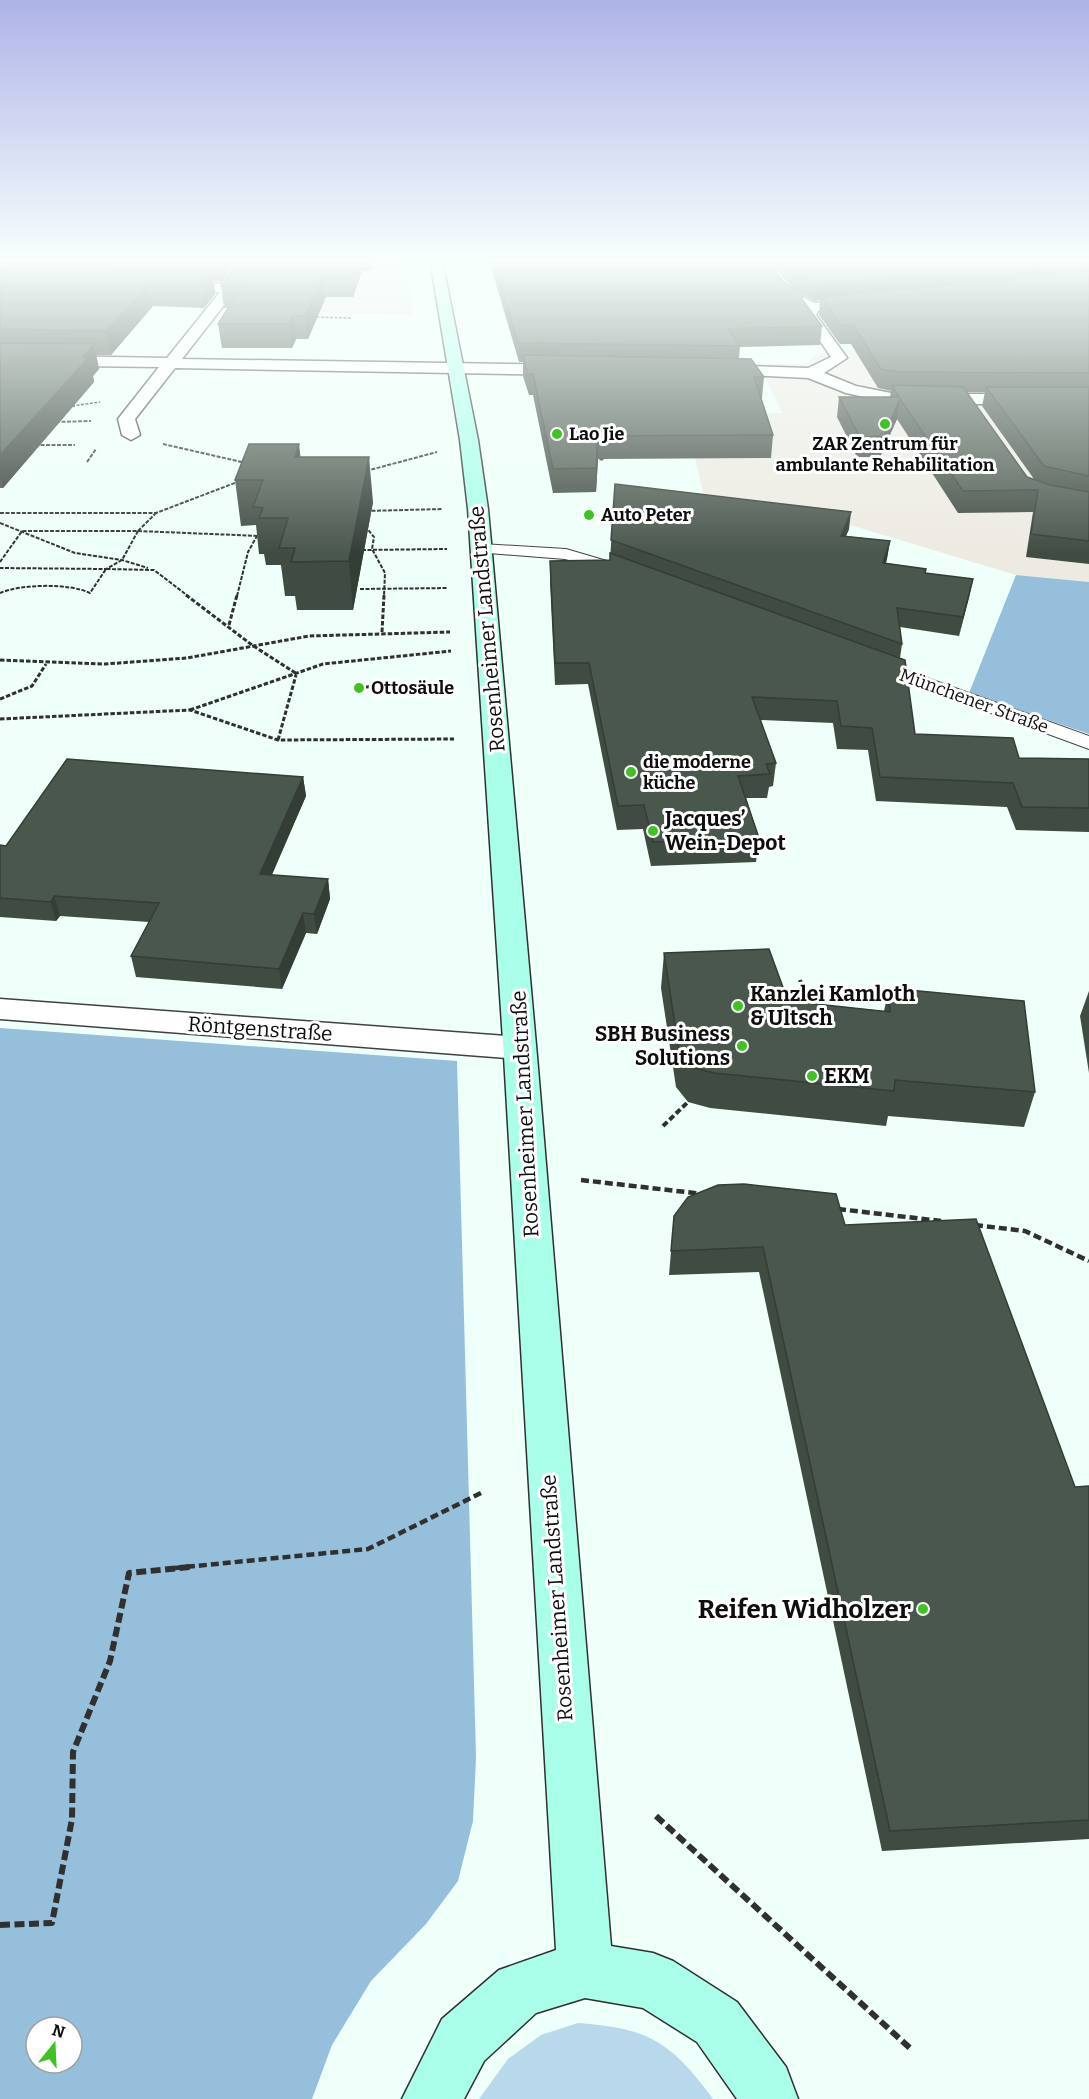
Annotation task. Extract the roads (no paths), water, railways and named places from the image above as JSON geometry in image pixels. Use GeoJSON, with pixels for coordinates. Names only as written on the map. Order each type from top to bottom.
{"type":"FeatureCollection","features":[{"type":"Feature","properties":{"kind":"main road","name":"Rosenheimer Landstraße"},"geometry":{"type":"LineString","coordinates":[[454,358],[469,440],[482,549],[520,1048],[540,1370],[585,1970]]}},
{"type":"Feature","properties":{"kind":"main road"},"geometry":{"type":"LineString","coordinates":[[432,2099],[464,2040],[519,1990],[585,1970],[654,1981],[717,2022],[765,2088],[768,2099]]}},
{"type":"Feature","properties":{"kind":"street"},"geometry":{"type":"LineString","coordinates":[[131,435],[126,419],[175,358]]}},
{"type":"Feature","properties":{"kind":"street"},"geometry":{"type":"LineString","coordinates":[[810,373],[826,367],[838,358]]}},
{"type":"Feature","properties":{"kind":"street"},"geometry":{"type":"LineString","coordinates":[[0,360],[583,370]]}},
{"type":"Feature","properties":{"kind":"street"},"geometry":{"type":"LineString","coordinates":[[699,370],[810,373],[872,396],[922,400],[1089,399]]}},
{"type":"Feature","properties":{"kind":"street"},"geometry":{"type":"LineString","coordinates":[[750,370],[831,398],[857,403],[892,405],[922,400]]}},
{"type":"Feature","properties":{"kind":"street"},"geometry":{"type":"LineString","coordinates":[[966,399],[979,418]]}},
{"type":"Feature","properties":{"kind":"street","name":"Röntgenstraße"},"geometry":{"type":"LineString","coordinates":[[0,1009],[520,1048]]}},
{"type":"Feature","properties":{"kind":"lane"},"geometry":{"type":"LineString","coordinates":[[482,549],[566,554],[599,561],[643,578]]}},
{"type":"Feature","properties":{"kind":"lane","name":"Münchener Straße"},"geometry":{"type":"LineString","coordinates":[[864,660],[1089,743]]}},
{"type":"Feature","properties":{"kind":"place","name":"ZAR Zentrum für ambulante Rehabilitation"},"geometry":{"type":"Point","coordinates":[885,424]}},
{"type":"Feature","properties":{"kind":"place","name":"Lao Jie"},"geometry":{"type":"Point","coordinates":[557,434]}},
{"type":"Feature","properties":{"kind":"place","name":"Auto Peter"},"geometry":{"type":"Point","coordinates":[589,515]}},
{"type":"Feature","properties":{"kind":"place","name":"Ottosäule"},"geometry":{"type":"Point","coordinates":[359,688]}},
{"type":"Feature","properties":{"kind":"place","name":"die moderne küche"},"geometry":{"type":"Point","coordinates":[631,772]}},
{"type":"Feature","properties":{"kind":"place","name":"Jacques’ Wein-Depot"},"geometry":{"type":"Point","coordinates":[653,831]}},
{"type":"Feature","properties":{"kind":"place","name":"Kanzlei Kamloth & Ultsch"},"geometry":{"type":"Point","coordinates":[738,1006]}},
{"type":"Feature","properties":{"kind":"place","name":"SBH Business Solutions"},"geometry":{"type":"Point","coordinates":[742,1046]}},
{"type":"Feature","properties":{"kind":"place","name":"EKM"},"geometry":{"type":"Point","coordinates":[812,1076]}},
{"type":"Feature","properties":{"kind":"place","name":"Reifen Widholzer"},"geometry":{"type":"Point","coordinates":[923,1609]}}]}
